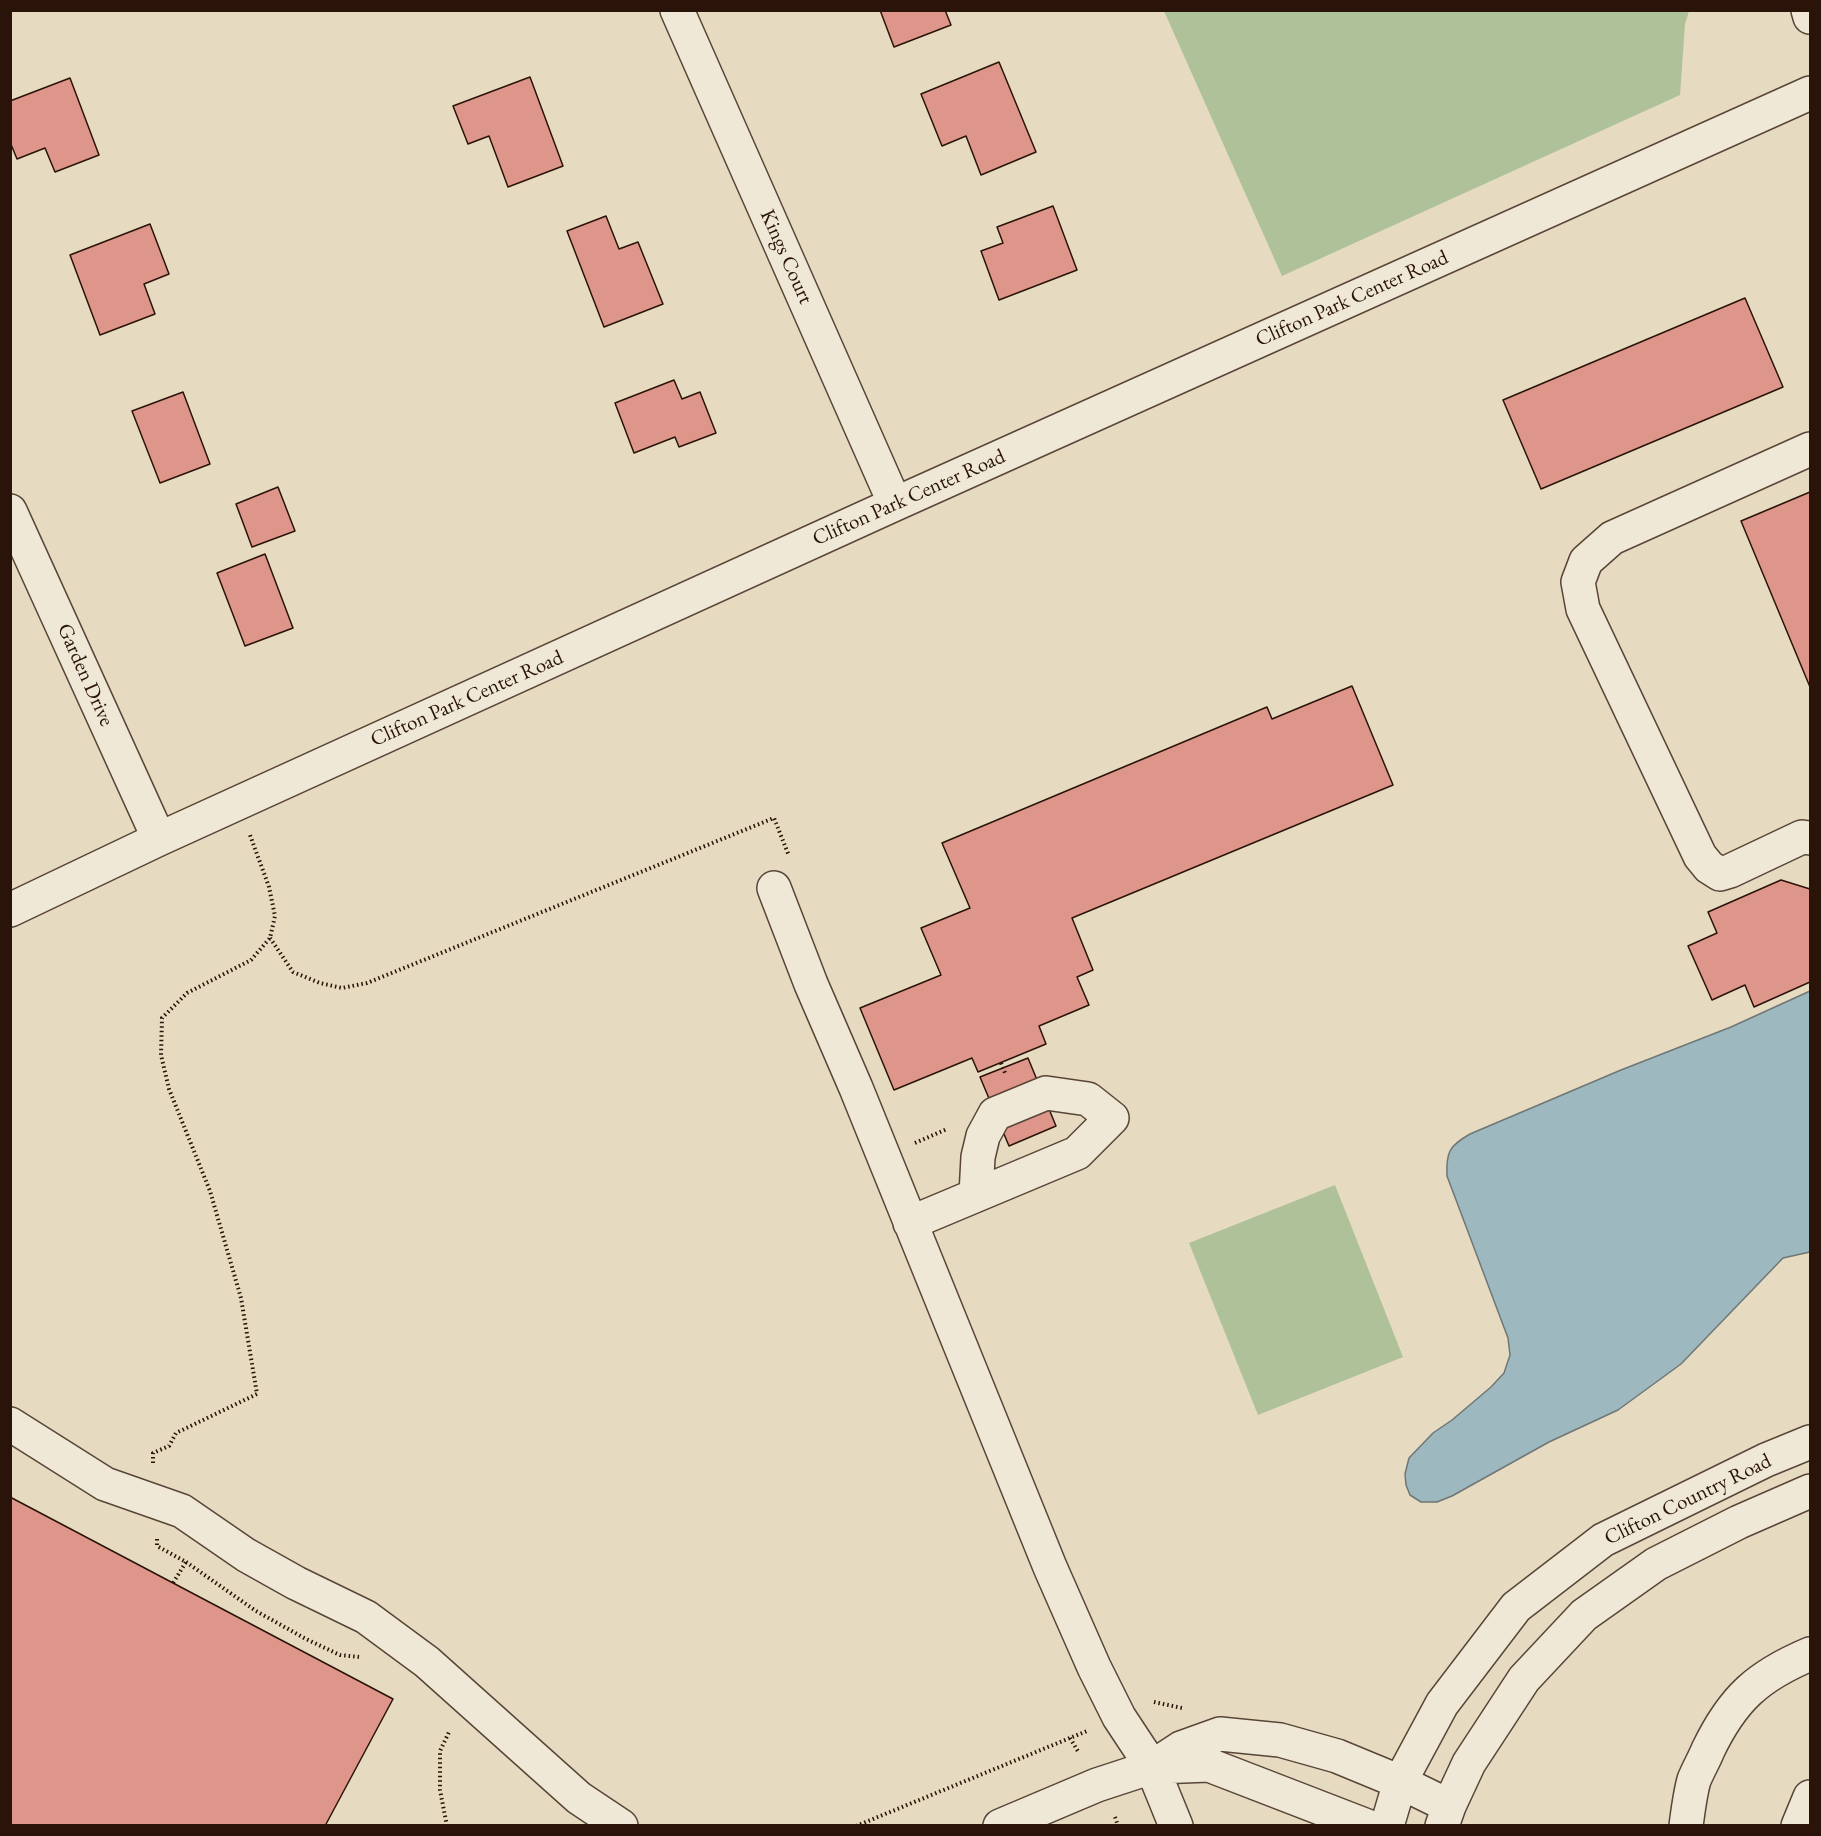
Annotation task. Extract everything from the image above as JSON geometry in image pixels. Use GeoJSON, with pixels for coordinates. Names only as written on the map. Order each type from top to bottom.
{"type":"FeatureCollection","features":[{"type":"Feature","properties":{"kind":"street","name":"Kings Court"},"geometry":{"type":"LineString","coordinates":[[677,10],[896,504]]}},
{"type":"Feature","properties":{"kind":"street"},"geometry":{"type":"LineString","coordinates":[[1808,10],[1810,17]]}},
{"type":"Feature","properties":{"kind":"street","name":"Clifton Park Center Road"},"geometry":{"type":"LineString","coordinates":[[10,910],[159,839],[896,504],[1810,93]]}},
{"type":"Feature","properties":{"kind":"street"},"geometry":{"type":"LineString","coordinates":[[1810,449],[1612,538],[1586,561],[1578,582],[1582,609],[1700,856],[1709,867],[1720,874],[1802,837],[1810,838]]}},
{"type":"Feature","properties":{"kind":"street","name":"Garden Drive"},"geometry":{"type":"LineString","coordinates":[[10,511],[159,839]]}},
{"type":"Feature","properties":{"kind":"street"},"geometry":{"type":"LineString","coordinates":[[783,877],[811,984],[856,1088],[1046,1557],[1094,1667],[1119,1717],[1152,1767],[1176,1826]]}},
{"type":"Feature","properties":{"kind":"street"},"geometry":{"type":"LineString","coordinates":[[910,1223],[1077,1153],[1112,1118],[1088,1099],[1046,1093],[995,1114],[982,1136],[978,1157],[976,1195]]}},
{"type":"Feature","properties":{"kind":"street"},"geometry":{"type":"LineString","coordinates":[[10,1424],[105,1484],[182,1511],[246,1555],[296,1584],[366,1617],[427,1662],[579,1798],[621,1826]]}},
{"type":"Feature","properties":{"kind":"street","name":"Clifton Country Road"},"geometry":{"type":"LineString","coordinates":[[1387,1826],[1400,1782],[1442,1704],[1516,1607],[1603,1540],[1766,1460],[1810,1442]]}},
{"type":"Feature","properties":{"kind":"street","name":"Clifton Country Road"},"geometry":{"type":"LineString","coordinates":[[1445,1816],[1469,1763],[1524,1679],[1584,1615],[1656,1564],[1739,1522],[1810,1491]]}},
{"type":"Feature","properties":{"kind":"street"},"geometry":{"type":"LineString","coordinates":[[1686,1826],[1695,1779],[1718,1730],[1735,1705],[1758,1682],[1782,1666],[1810,1654]]}},
{"type":"Feature","properties":{"kind":"street"},"geometry":{"type":"LineString","coordinates":[[1000,1826],[1097,1785],[1152,1767],[1181,1748],[1220,1734],[1280,1740],[1337,1756],[1400,1782],[1445,1816]]}},
{"type":"Feature","properties":{"kind":"street"},"geometry":{"type":"LineString","coordinates":[[1152,1767],[1209,1765],[1367,1826]]}},
{"type":"Feature","properties":{"kind":"street"},"geometry":{"type":"LineString","coordinates":[[1798,1826],[1810,1797]]}},
{"type":"Feature","properties":{"kind":"path"},"geometry":{"type":"LineString","coordinates":[[234,805],[252,839],[269,887],[275,916],[270,938],[250,960],[187,993],[162,1018],[161,1055],[169,1089],[210,1191],[235,1276],[241,1298],[257,1394],[176,1433],[169,1446],[153,1453],[157,1546],[186,1562],[256,1611],[306,1640],[340,1655],[360,1658]]}},
{"type":"Feature","properties":{"kind":"path"},"geometry":{"type":"LineString","coordinates":[[270,938],[293,972],[320,983],[342,988],[367,983],[774,818],[783,877]]}},
{"type":"Feature","properties":{"kind":"path"},"geometry":{"type":"LineString","coordinates":[[1001,1063],[1008,1081]]}},
{"type":"Feature","properties":{"kind":"path"},"geometry":{"type":"LineString","coordinates":[[907,1146],[949,1128]]}},
{"type":"Feature","properties":{"kind":"path"},"geometry":{"type":"LineString","coordinates":[[173,1583],[186,1562]]}},
{"type":"Feature","properties":{"kind":"path"},"geometry":{"type":"LineString","coordinates":[[447,1826],[440,1790],[440,1751],[453,1725]]}},
{"type":"Feature","properties":{"kind":"green space"},"geometry":{"type":"Polygon","coordinates":[[[1164,11],[1689,11],[1685,24],[1680,95],[1282,276],[1164,11]]]}},
{"type":"Feature","properties":{"kind":"green space"},"geometry":{"type":"Polygon","coordinates":[[[1335,1185],[1403,1357],[1258,1415],[1189,1243],[1335,1185]]]}},
{"type":"Feature","properties":{"kind":"water"},"geometry":{"type":"Polygon","coordinates":[[[1810,991],[1810,1252],[1783,1258],[1681,1364],[1618,1410],[1549,1442],[1452,1496],[1437,1502],[1421,1502],[1410,1495],[1405,1474],[1409,1458],[1433,1433],[1491,1387],[1504,1373],[1510,1355],[1508,1338],[1447,1176],[1448,1155],[1453,1146],[1470,1134],[1621,1070],[1731,1027],[1810,991]]]}},
{"type":"Feature","properties":{"kind":"building"},"geometry":{"type":"Polygon","coordinates":[[[880,10],[945,10],[951,25],[894,47],[880,10]]]}},
{"type":"Feature","properties":{"kind":"building"},"geometry":{"type":"Polygon","coordinates":[[[999,62],[1036,152],[981,175],[966,136],[942,146],[921,94],[999,62]]]}},
{"type":"Feature","properties":{"kind":"building"},"geometry":{"type":"Polygon","coordinates":[[[530,77],[563,166],[508,187],[489,136],[468,144],[453,106],[530,77]]]}},
{"type":"Feature","properties":{"kind":"building"},"geometry":{"type":"Polygon","coordinates":[[[70,78],[99,155],[55,172],[45,148],[17,159],[10,142],[10,101],[70,78]]]}},
{"type":"Feature","properties":{"kind":"building"},"geometry":{"type":"Polygon","coordinates":[[[1053,206],[1077,270],[999,300],[981,251],[1003,243],[997,227],[1053,206]]]}},
{"type":"Feature","properties":{"kind":"building"},"geometry":{"type":"Polygon","coordinates":[[[606,216],[619,249],[638,242],[663,304],[604,327],[567,231],[606,216]]]}},
{"type":"Feature","properties":{"kind":"building"},"geometry":{"type":"Polygon","coordinates":[[[150,224],[169,274],[144,284],[155,314],[100,335],[70,255],[150,224]]]}},
{"type":"Feature","properties":{"kind":"building"},"geometry":{"type":"Polygon","coordinates":[[[1745,298],[1783,387],[1541,489],[1503,400],[1745,298]]]}},
{"type":"Feature","properties":{"kind":"building"},"geometry":{"type":"Polygon","coordinates":[[[674,380],[682,399],[700,392],[716,433],[679,447],[675,437],[634,453],[615,403],[674,380]]]}},
{"type":"Feature","properties":{"kind":"building"},"geometry":{"type":"Polygon","coordinates":[[[183,392],[210,464],[160,483],[132,411],[183,392]]]}},
{"type":"Feature","properties":{"kind":"building"},"geometry":{"type":"Polygon","coordinates":[[[278,487],[295,531],[252,547],[236,504],[278,487]]]}},
{"type":"Feature","properties":{"kind":"building"},"geometry":{"type":"Polygon","coordinates":[[[1810,492],[1810,687],[1741,521],[1810,492]]]}},
{"type":"Feature","properties":{"kind":"building"},"geometry":{"type":"Polygon","coordinates":[[[265,554],[293,628],[245,646],[217,573],[265,554]]]}},
{"type":"Feature","properties":{"kind":"building"},"geometry":{"type":"Polygon","coordinates":[[[1352,686],[1393,785],[1072,918],[1093,970],[1077,977],[1089,1005],[1039,1026],[1046,1044],[978,1072],[972,1058],[894,1090],[860,1008],[941,975],[921,928],[970,908],[942,843],[1267,707],[1272,719],[1352,686]]]}},
{"type":"Feature","properties":{"kind":"building"},"geometry":{"type":"Polygon","coordinates":[[[1781,880],[1810,889],[1810,982],[1754,1007],[1745,985],[1712,1000],[1688,946],[1717,933],[1708,912],[1781,880]]]}},
{"type":"Feature","properties":{"kind":"building"},"geometry":{"type":"Polygon","coordinates":[[[1028,1058],[1056,1126],[1009,1146],[980,1077],[1028,1058]]]}},
{"type":"Feature","properties":{"kind":"building"},"geometry":{"type":"Polygon","coordinates":[[[10,1497],[393,1699],[325,1826],[10,1826],[10,1497]]]}}]}
